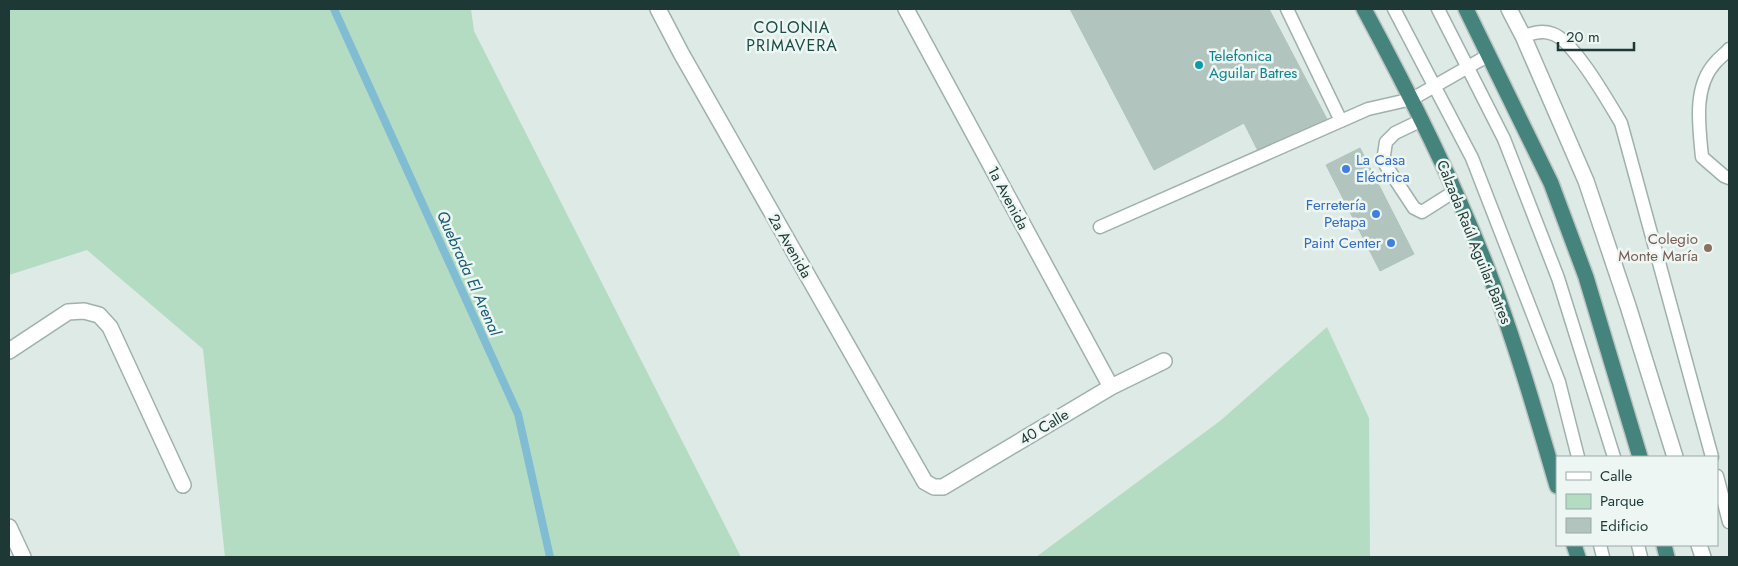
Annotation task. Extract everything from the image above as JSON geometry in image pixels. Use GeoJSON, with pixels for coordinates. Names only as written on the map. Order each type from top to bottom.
{"type":"FeatureCollection","features":[{"type":"Feature","properties":{"kind":"highway","name":"Calzada Raúl Aguilar Batres"},"geometry":{"type":"LineString","coordinates":[[1364,9],[1422,120],[1488,271],[1514,344],[1556,483]]}},
{"type":"Feature","properties":{"kind":"highway"},"geometry":{"type":"LineString","coordinates":[[1466,9],[1551,183],[1586,277],[1640,456]]}},
{"type":"Feature","properties":{"kind":"street","name":"2a Avenida"},"geometry":{"type":"LineString","coordinates":[[658,9],[681,53],[924,482]]}},
{"type":"Feature","properties":{"kind":"street","name":"1a Avenida"},"geometry":{"type":"LineString","coordinates":[[906,9],[1111,387]]}},
{"type":"Feature","properties":{"kind":"street"},"geometry":{"type":"LineString","coordinates":[[1509,9],[1523,36],[1586,182],[1602,224],[1675,456]]}},
{"type":"Feature","properties":{"kind":"street"},"geometry":{"type":"LineString","coordinates":[[9,351],[68,312],[84,311],[99,315],[110,327],[183,485]]}},
{"type":"Feature","properties":{"kind":"street","name":"40 Calle"},"geometry":{"type":"LineString","coordinates":[[924,482],[934,487],[943,487],[1111,387],[1164,361]]}},
{"type":"Feature","properties":{"kind":"street"},"geometry":{"type":"LineString","coordinates":[[9,527],[23,557]]}},
{"type":"Feature","properties":{"kind":"lane"},"geometry":{"type":"LineString","coordinates":[[1287,9],[1341,121]]}},
{"type":"Feature","properties":{"kind":"lane"},"geometry":{"type":"LineString","coordinates":[[1394,9],[1472,158],[1559,382],[1578,456]]}},
{"type":"Feature","properties":{"kind":"lane"},"geometry":{"type":"LineString","coordinates":[[1438,9],[1504,138],[1558,278],[1614,456]]}},
{"type":"Feature","properties":{"kind":"lane"},"geometry":{"type":"LineString","coordinates":[[1523,36],[1542,31],[1561,38],[1591,74],[1621,123],[1712,456]]}},
{"type":"Feature","properties":{"kind":"lane"},"geometry":{"type":"LineString","coordinates":[[1729,50],[1714,64],[1700,90],[1699,129],[1702,156],[1724,176],[1729,178]]}},
{"type":"Feature","properties":{"kind":"lane"},"geometry":{"type":"LineString","coordinates":[[1100,227],[1368,109],[1412,99],[1489,55]]}},
{"type":"Feature","properties":{"kind":"lane"},"geometry":{"type":"LineString","coordinates":[[1422,120],[1390,137],[1386,142],[1382,161],[1414,208],[1422,212],[1454,190]]}},
{"type":"Feature","properties":{"kind":"lane"},"geometry":{"type":"LineString","coordinates":[[1718,480],[1729,522]]}},
{"type":"Feature","properties":{"kind":"green space"},"geometry":{"type":"Polygon","coordinates":[[[9,9],[471,9],[474,31],[741,557],[225,557],[203,349],[87,250],[9,275],[9,9]]]}},
{"type":"Feature","properties":{"kind":"green space"},"geometry":{"type":"Polygon","coordinates":[[[1327,327],[1369,418],[1370,557],[1036,557],[1220,421],[1327,327]]]}},
{"type":"Feature","properties":{"kind":"building","name":"Telefonica Aguilar Batres"},"geometry":{"type":"Polygon","coordinates":[[[1070,9],[1269,9],[1328,121],[1261,157],[1244,123],[1154,170],[1070,9]]]}},
{"type":"Feature","properties":{"kind":"building"},"geometry":{"type":"Polygon","coordinates":[[[1360,148],[1414,254],[1380,271],[1326,165],[1360,148]]]}},
{"type":"Feature","properties":{"kind":"waterway","name":"Quebrada El Arenal"},"geometry":{"type":"LineString","coordinates":[[334,9],[518,414],[550,557]]}},
{"type":"Feature","properties":{"kind":"place","name":"Telefonica Aguilar Batres"},"geometry":{"type":"Point","coordinates":[1199,65]}},
{"type":"Feature","properties":{"kind":"place","name":"La Casa Eléctrica"},"geometry":{"type":"Point","coordinates":[1346,169]}},
{"type":"Feature","properties":{"kind":"place","name":"Ferretería Petapa"},"geometry":{"type":"Point","coordinates":[1376,214]}},
{"type":"Feature","properties":{"kind":"place","name":"Paint Center"},"geometry":{"type":"Point","coordinates":[1391,243]}},
{"type":"Feature","properties":{"kind":"place","name":"Colegio Monte María"},"geometry":{"type":"Point","coordinates":[1708,248]}},
{"type":"Feature","properties":{"kind":"district","name":"COLONIA PRIMAVERA"},"geometry":{"type":"Point","coordinates":[792,36]}}]}
